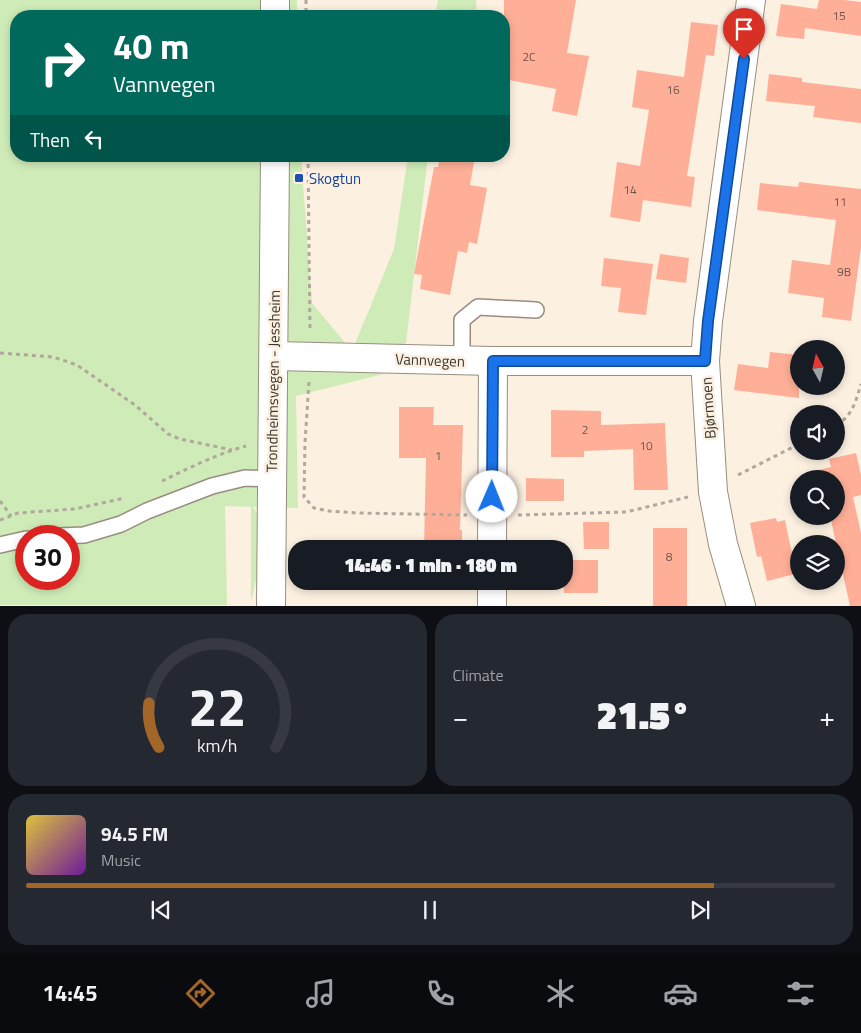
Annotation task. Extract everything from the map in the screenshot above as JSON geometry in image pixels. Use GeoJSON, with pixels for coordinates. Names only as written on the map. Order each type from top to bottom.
{"type":"FeatureCollection","features":[{"type":"Feature","properties":{"kind":"street","name":"Bjørmoen"},"geometry":{"type":"LineString","coordinates":[[741,606],[723,544],[713,492],[705,361],[708,321],[751,0]]}},
{"type":"Feature","properties":{"kind":"street","name":"Trondheimsvegen - Jessheim"},"geometry":{"type":"LineString","coordinates":[[271,606],[275,162]]}},
{"type":"Feature","properties":{"kind":"street","name":"Vannvegen"},"geometry":{"type":"LineString","coordinates":[[274,356],[462,361],[705,361]]}},
{"type":"Feature","properties":{"kind":"street"},"geometry":{"type":"LineString","coordinates":[[492,540],[493,361]]}},
{"type":"Feature","properties":{"kind":"street"},"geometry":{"type":"LineString","coordinates":[[492,590],[492,606]]}},
{"type":"Feature","properties":{"kind":"lane"},"geometry":{"type":"LineString","coordinates":[[462,361],[462,320],[478,307],[536,310]]}},
{"type":"Feature","properties":{"kind":"lane"},"geometry":{"type":"LineString","coordinates":[[80,535],[121,524],[147,511],[212,486],[244,478],[272,479]]}},
{"type":"Feature","properties":{"kind":"lane"},"geometry":{"type":"LineString","coordinates":[[0,545],[15,542]]}},
{"type":"Feature","properties":{"kind":"path"},"geometry":{"type":"LineString","coordinates":[[308,162],[311,356],[304,442],[304,496],[308,504],[314,508],[329,511],[492,516],[626,512],[713,492],[743,472],[790,448]]}},
{"type":"Feature","properties":{"kind":"path"},"geometry":{"type":"LineString","coordinates":[[0,353],[53,357],[77,365],[135,404],[168,434],[180,439],[232,450]]}},
{"type":"Feature","properties":{"kind":"path"},"geometry":{"type":"LineString","coordinates":[[845,418],[854,407],[861,384]]}},
{"type":"Feature","properties":{"kind":"path"},"geometry":{"type":"LineString","coordinates":[[158,484],[202,462],[247,446]]}},
{"type":"Feature","properties":{"kind":"path"},"geometry":{"type":"LineString","coordinates":[[0,520],[18,513],[75,509],[131,496]]}},
{"type":"Feature","properties":{"kind":"path"},"geometry":{"type":"LineString","coordinates":[[0,501],[11,516]]}},
{"type":"Feature","properties":{"kind":"green space"},"geometry":{"type":"Polygon","coordinates":[[[0,0],[297,0],[297,10],[10,10],[10,162],[301,162],[312,303],[352,351],[394,249],[407,162],[427,162],[403,369],[296,396],[298,508],[253,507],[257,514],[259,525],[260,552],[251,601],[251,507],[225,506],[227,605],[0,605],[0,0]]]}},
{"type":"Feature","properties":{"kind":"green space"},"geometry":{"type":"Polygon","coordinates":[[[438,0],[476,0],[477,10],[436,10],[438,0]]]}},
{"type":"Feature","properties":{"kind":"building"},"geometry":{"type":"Polygon","coordinates":[[[504,0],[576,0],[567,53],[589,56],[577,116],[552,111],[556,89],[510,80],[510,10],[504,10],[504,0]]]}},
{"type":"Feature","properties":{"kind":"building"},"geometry":{"type":"Polygon","coordinates":[[[819,0],[861,2],[861,36],[805,28],[804,39],[776,36],[781,4],[817,9],[819,0]]]}},
{"type":"Feature","properties":{"kind":"building"},"geometry":{"type":"Polygon","coordinates":[[[691,22],[718,25],[714,56],[706,55],[687,176],[695,177],[691,207],[643,200],[640,222],[610,217],[617,162],[640,166],[649,110],[632,107],[637,70],[684,77],[691,22]]]}},
{"type":"Feature","properties":{"kind":"building"},"geometry":{"type":"Polygon","coordinates":[[[769,74],[802,78],[802,82],[861,89],[861,123],[813,117],[815,106],[766,101],[769,74]]]}},
{"type":"Feature","properties":{"kind":"building"},"geometry":{"type":"Polygon","coordinates":[[[439,162],[474,162],[470,185],[487,188],[477,244],[469,242],[467,253],[458,251],[450,295],[420,289],[422,275],[414,274],[434,167],[438,167],[439,162]]]}},
{"type":"Feature","properties":{"kind":"building"},"geometry":{"type":"Polygon","coordinates":[[[799,182],[861,189],[861,247],[851,321],[822,317],[824,298],[788,293],[792,260],[830,265],[836,220],[757,210],[760,183],[798,187],[799,182]]]}},
{"type":"Feature","properties":{"kind":"building"},"geometry":{"type":"Polygon","coordinates":[[[660,254],[689,258],[686,283],[656,279],[660,254]]]}},
{"type":"Feature","properties":{"kind":"building"},"geometry":{"type":"Polygon","coordinates":[[[604,258],[653,264],[646,315],[618,312],[621,288],[601,286],[604,258]]]}},
{"type":"Feature","properties":{"kind":"building"},"geometry":{"type":"Polygon","coordinates":[[[770,352],[790,354],[790,395],[799,395],[799,398],[734,390],[738,364],[768,368],[770,352]]]}},
{"type":"Feature","properties":{"kind":"building"},"geometry":{"type":"Polygon","coordinates":[[[399,407],[434,407],[433,425],[463,425],[460,530],[462,530],[462,540],[424,540],[426,458],[399,458],[399,407]]]}},
{"type":"Feature","properties":{"kind":"building"},"geometry":{"type":"Polygon","coordinates":[[[551,410],[601,411],[601,425],[665,423],[668,490],[634,490],[633,449],[584,451],[584,457],[551,457],[551,410]]]}},
{"type":"Feature","properties":{"kind":"building"},"geometry":{"type":"Polygon","coordinates":[[[856,453],[861,475],[861,495],[853,497],[861,533],[861,606],[850,606],[845,584],[845,535],[834,535],[832,525],[845,525],[845,470],[819,470],[831,467],[829,460],[845,460],[845,455],[856,453]]]}},
{"type":"Feature","properties":{"kind":"building"},"geometry":{"type":"Polygon","coordinates":[[[526,478],[564,479],[564,501],[526,501],[526,478]]]}},
{"type":"Feature","properties":{"kind":"building"},"geometry":{"type":"Polygon","coordinates":[[[776,518],[777,522],[785,520],[790,544],[790,575],[767,581],[761,556],[757,557],[750,523],[776,518]]]}},
{"type":"Feature","properties":{"kind":"building"},"geometry":{"type":"Polygon","coordinates":[[[583,522],[609,522],[609,549],[584,549],[583,522]]]}},
{"type":"Feature","properties":{"kind":"building"},"geometry":{"type":"Polygon","coordinates":[[[653,528],[687,528],[687,606],[653,606],[653,528]]]}},
{"type":"Feature","properties":{"kind":"building"},"geometry":{"type":"Polygon","coordinates":[[[573,560],[598,560],[598,593],[564,593],[564,590],[573,590],[573,560]]]}},
{"type":"Feature","properties":{"kind":"place","name":"Skogtun"},"geometry":{"type":"Point","coordinates":[299,178]}},
{"type":"Feature","properties":{"kind":"route"},"geometry":{"type":"LineString","coordinates":[[492,497],[493,361],[705,361],[708,321],[718,261],[744,59]]}}]}
